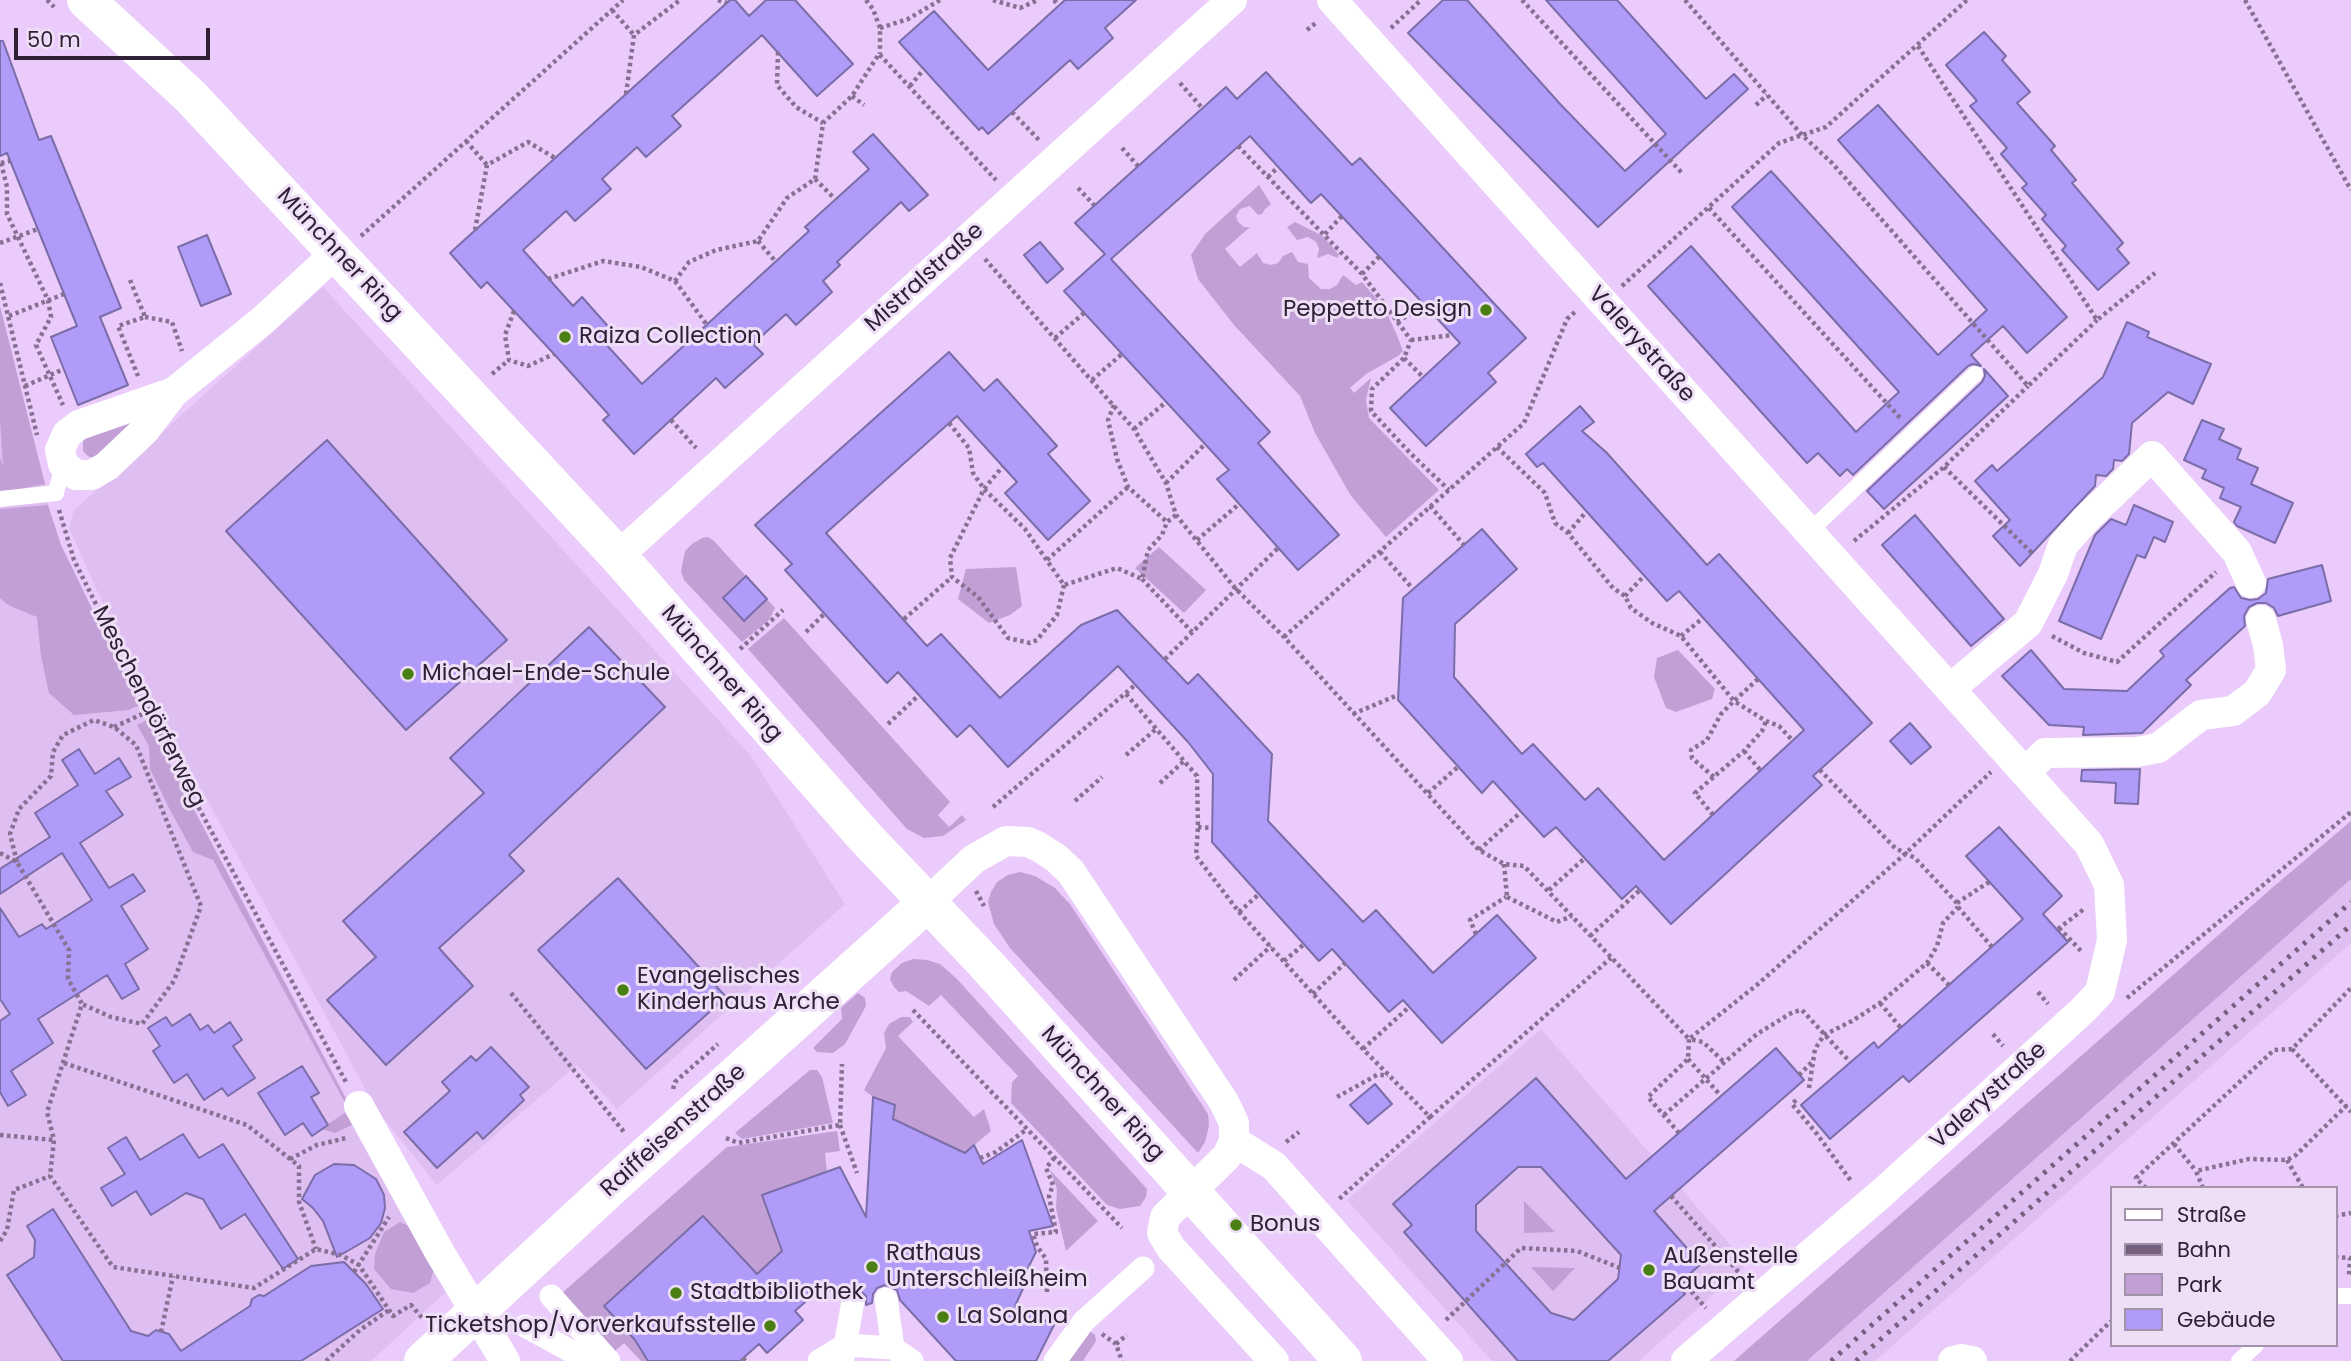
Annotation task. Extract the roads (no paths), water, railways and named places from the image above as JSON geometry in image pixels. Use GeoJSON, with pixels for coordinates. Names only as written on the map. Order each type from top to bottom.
{"type":"FeatureCollection","features":[{"type":"Feature","properties":{"kind":"main road","name":"Münchner Ring"},"geometry":{"type":"LineString","coordinates":[[86,0],[191,97],[618,556],[757,716],[985,963],[1343,1361]]}},
{"type":"Feature","properties":{"kind":"main road","name":"Raiffeisenstraße"},"geometry":{"type":"LineString","coordinates":[[423,1361],[469,1301],[622,1177],[927,903]]}},
{"type":"Feature","properties":{"kind":"street","name":"Mistralstraße"},"geometry":{"type":"LineString","coordinates":[[618,556],[1232,0]]}},
{"type":"Feature","properties":{"kind":"street","name":"Valerystraße"},"geometry":{"type":"LineString","coordinates":[[1332,0],[2089,844],[2109,885],[2112,940],[2100,992],[1882,1193],[1686,1361]]}},
{"type":"Feature","properties":{"kind":"street"},"geometry":{"type":"LineString","coordinates":[[171,390],[145,430],[107,467],[92,475],[76,475],[63,464],[60,450],[67,434],[79,425],[171,390],[262,321],[337,252]]}},
{"type":"Feature","properties":{"kind":"street"},"geometry":{"type":"LineString","coordinates":[[1951,689],[2028,623],[2053,574],[2063,545],[2086,519],[2152,456],[2237,552],[2251,583]]}},
{"type":"Feature","properties":{"kind":"street"},"geometry":{"type":"LineString","coordinates":[[2017,764],[2045,753],[2137,752],[2158,748],[2201,715],[2233,711],[2257,693],[2271,670],[2269,645],[2262,620]]}},
{"type":"Feature","properties":{"kind":"street"},"geometry":{"type":"LineString","coordinates":[[927,903],[974,859],[1006,841],[1028,842],[1056,858],[1070,872],[1224,1102],[1234,1123],[1234,1141],[1227,1156],[1165,1217],[1162,1234],[1171,1248],[1274,1361]]}},
{"type":"Feature","properties":{"kind":"street"},"geometry":{"type":"LineString","coordinates":[[359,1106],[440,1253],[505,1361]]}},
{"type":"Feature","properties":{"kind":"street"},"geometry":{"type":"LineString","coordinates":[[1234,1141],[1274,1166],[1448,1361]]}},
{"type":"Feature","properties":{"kind":"street"},"geometry":{"type":"LineString","coordinates":[[1055,1361],[1084,1321],[1143,1268]]}},
{"type":"Feature","properties":{"kind":"street"},"geometry":{"type":"LineString","coordinates":[[551,1296],[602,1354]]}},
{"type":"Feature","properties":{"kind":"street"},"geometry":{"type":"LineString","coordinates":[[820,1361],[844,1353],[902,1354],[886,1298]]}},
{"type":"Feature","properties":{"kind":"street"},"geometry":{"type":"LineString","coordinates":[[844,1353],[853,1301]]}},
{"type":"Feature","properties":{"kind":"street"},"geometry":{"type":"LineString","coordinates":[[525,1326],[580,1356],[602,1354]]}},
{"type":"Feature","properties":{"kind":"lane"},"geometry":{"type":"LineString","coordinates":[[1809,531],[1975,374]]}},
{"type":"Feature","properties":{"kind":"lane"},"geometry":{"type":"LineString","coordinates":[[0,499],[55,492],[63,464]]}},
{"type":"Feature","properties":{"kind":"lane"},"geometry":{"type":"LineString","coordinates":[[2239,1361],[2254,1347]]}},
{"type":"Feature","properties":{"kind":"railway"},"geometry":{"type":"LineString","coordinates":[[1831,1361],[2351,902]]}},
{"type":"Feature","properties":{"kind":"railway"},"geometry":{"type":"LineString","coordinates":[[1856,1361],[2351,925]]}},
{"type":"Feature","properties":{"kind":"place","name":"Peppetto Design"},"geometry":{"type":"Point","coordinates":[1486,310]}},
{"type":"Feature","properties":{"kind":"place","name":"Raiza Collection"},"geometry":{"type":"Point","coordinates":[565,337]}},
{"type":"Feature","properties":{"kind":"place","name":"Michael-Ende-Schule"},"geometry":{"type":"Point","coordinates":[408,674]}},
{"type":"Feature","properties":{"kind":"place","name":"Evangelisches Kinderhaus Arche"},"geometry":{"type":"Point","coordinates":[623,990]}},
{"type":"Feature","properties":{"kind":"place","name":"Bonus"},"geometry":{"type":"Point","coordinates":[1236,1225]}},
{"type":"Feature","properties":{"kind":"place","name":"Rathaus Unterschleißheim"},"geometry":{"type":"Point","coordinates":[872,1267]}},
{"type":"Feature","properties":{"kind":"place","name":"Außenstelle Bauamt"},"geometry":{"type":"Point","coordinates":[1649,1270]}},
{"type":"Feature","properties":{"kind":"place","name":"Stadtbibliothek"},"geometry":{"type":"Point","coordinates":[676,1293]}},
{"type":"Feature","properties":{"kind":"place","name":"La Solana"},"geometry":{"type":"Point","coordinates":[943,1317]}},
{"type":"Feature","properties":{"kind":"place","name":"Ticketshop/Vorverkaufsstelle"},"geometry":{"type":"Point","coordinates":[770,1326]}}]}
